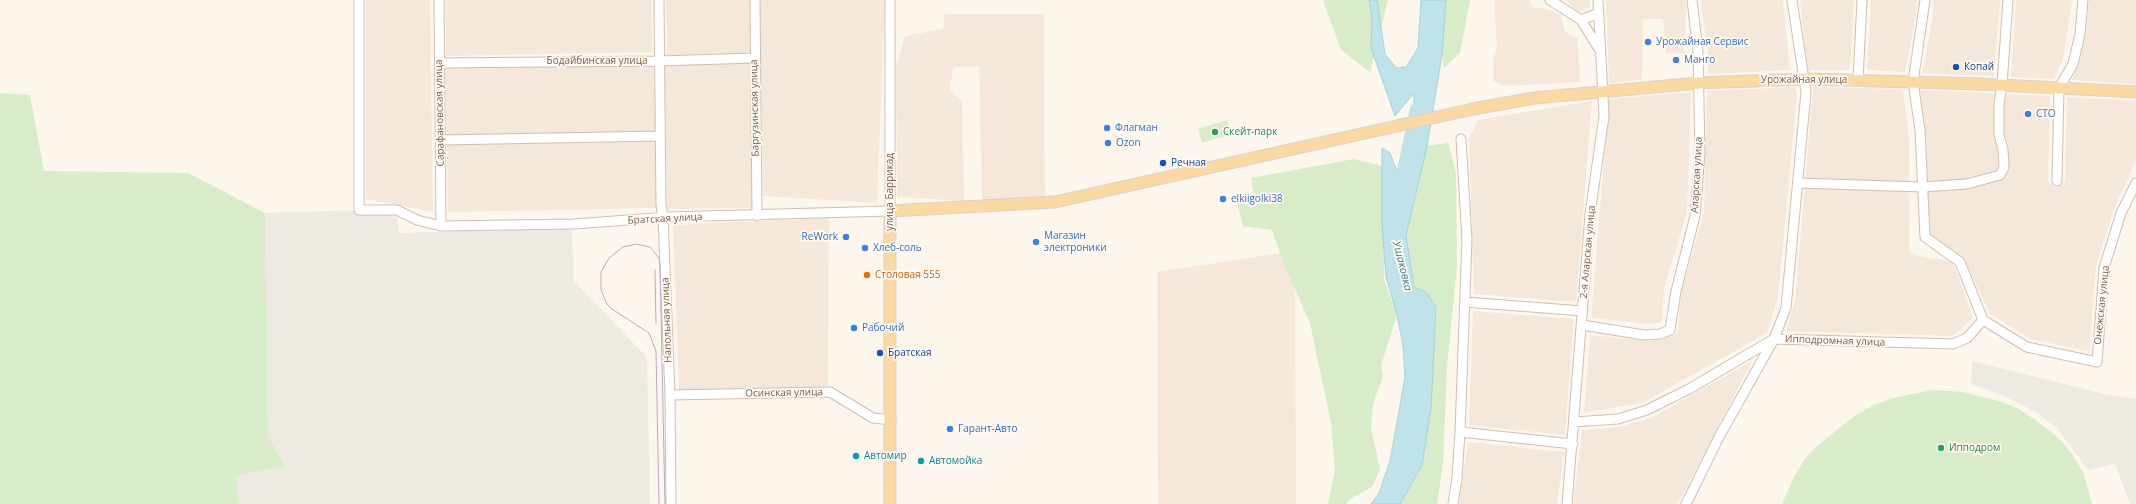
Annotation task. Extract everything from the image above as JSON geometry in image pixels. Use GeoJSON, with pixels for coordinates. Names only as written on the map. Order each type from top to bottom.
{"type":"FeatureCollection","features":[{"type":"Feature","properties":{"kind":"main road","name":"Урожайная улица"},"geometry":{"type":"LineString","coordinates":[[890,211],[1055,202],[1473,109],[1534,98],[1699,83],[1805,79],[2002,85],[2136,92]]}},
{"type":"Feature","properties":{"kind":"main road","name":"улица Баррикад"},"geometry":{"type":"LineString","coordinates":[[890,211],[890,504]]}},
{"type":"Feature","properties":{"kind":"street","name":"Братская улица"},"geometry":{"type":"LineString","coordinates":[[359,0],[359,210],[397,210],[406,213],[417,220],[441,226],[574,224],[663,217],[757,216],[890,211]]}},
{"type":"Feature","properties":{"kind":"street","name":"Сарафановская улица"},"geometry":{"type":"LineString","coordinates":[[438,0],[441,226]]}},
{"type":"Feature","properties":{"kind":"street","name":"Напольная улица"},"geometry":{"type":"LineString","coordinates":[[658,0],[661,205],[663,217],[670,395],[671,504]]}},
{"type":"Feature","properties":{"kind":"street","name":"Баргузинская улица"},"geometry":{"type":"LineString","coordinates":[[755,0],[754,58],[757,216]]}},
{"type":"Feature","properties":{"kind":"street","name":"улица Баррикад"},"geometry":{"type":"LineString","coordinates":[[890,0],[890,211]]}},
{"type":"Feature","properties":{"kind":"street"},"geometry":{"type":"LineString","coordinates":[[1550,0],[1581,20],[1600,50]]}},
{"type":"Feature","properties":{"kind":"street","name":"2-я Аларская улица"},"geometry":{"type":"LineString","coordinates":[[1567,504],[1573,444],[1590,214],[1602,140],[1604,92],[1600,50],[1598,0]]}},
{"type":"Feature","properties":{"kind":"street","name":"Аларская улица"},"geometry":{"type":"LineString","coordinates":[[1582,325],[1644,335],[1660,334],[1670,330],[1676,291],[1696,216],[1700,153],[1699,83],[1692,0]]}},
{"type":"Feature","properties":{"kind":"street"},"geometry":{"type":"LineString","coordinates":[[1686,504],[1719,437],[1774,339],[1786,308],[1806,92],[1792,0]]}},
{"type":"Feature","properties":{"kind":"street"},"geometry":{"type":"LineString","coordinates":[[1858,80],[1862,0]]}},
{"type":"Feature","properties":{"kind":"street"},"geometry":{"type":"LineString","coordinates":[[1925,0],[1913,82],[1920,130],[1925,237],[1960,262],[1983,320]]}},
{"type":"Feature","properties":{"kind":"street"},"geometry":{"type":"LineString","coordinates":[[1798,183],[1922,187],[1967,184],[2000,176],[2004,167],[2003,150],[1999,134],[1998,104],[2002,85],[2008,0]]}},
{"type":"Feature","properties":{"kind":"street"},"geometry":{"type":"LineString","coordinates":[[2057,181],[2059,88],[2073,64],[2080,34],[2083,0]]}},
{"type":"Feature","properties":{"kind":"street"},"geometry":{"type":"LineString","coordinates":[[1581,20],[1599,13]]}},
{"type":"Feature","properties":{"kind":"street","name":"Бодайбинская улица"},"geometry":{"type":"LineString","coordinates":[[440,63],[659,61],[754,58]]}},
{"type":"Feature","properties":{"kind":"street"},"geometry":{"type":"LineString","coordinates":[[441,140],[660,136]]}},
{"type":"Feature","properties":{"kind":"street"},"geometry":{"type":"LineString","coordinates":[[1453,504],[1460,432],[1467,240],[1461,139]]}},
{"type":"Feature","properties":{"kind":"street","name":"Онежская улица"},"geometry":{"type":"LineString","coordinates":[[1983,320],[2027,347],[2096,362],[2104,268],[2121,212],[2136,182]]}},
{"type":"Feature","properties":{"kind":"street"},"geometry":{"type":"LineString","coordinates":[[1465,302],[1583,311]]}},
{"type":"Feature","properties":{"kind":"street","name":"Ипподромная улица"},"geometry":{"type":"LineString","coordinates":[[1574,422],[1618,419],[1647,410],[1689,389],[1774,339],[1953,344],[1968,338],[1983,320]]}},
{"type":"Feature","properties":{"kind":"street","name":"Осинская улица"},"geometry":{"type":"LineString","coordinates":[[670,395],[830,392],[873,418],[891,420]]}},
{"type":"Feature","properties":{"kind":"street"},"geometry":{"type":"LineString","coordinates":[[1460,432],[1573,444]]}},
{"type":"Feature","properties":{"kind":"shaded area"},"geometry":{"type":"Polygon","coordinates":[[[366,0],[430,0],[433,212],[366,199],[366,0]]]}},
{"type":"Feature","properties":{"kind":"shaded area"},"geometry":{"type":"Polygon","coordinates":[[[445,0],[651,0],[652,52],[446,56],[445,0]]]}},
{"type":"Feature","properties":{"kind":"shaded area"},"geometry":{"type":"Polygon","coordinates":[[[666,0],[754,0],[755,54],[667,55],[666,0]]]}},
{"type":"Feature","properties":{"kind":"shaded area"},"geometry":{"type":"Polygon","coordinates":[[[760,0],[885,0],[877,203],[763,196],[760,0]]]}},
{"type":"Feature","properties":{"kind":"shaded area"},"geometry":{"type":"Polygon","coordinates":[[[1494,0],[1529,0],[1532,7],[1547,9],[1561,15],[1565,32],[1577,38],[1580,72],[1579,82],[1507,86],[1493,81],[1493,59],[1497,49],[1494,0]]]}},
{"type":"Feature","properties":{"kind":"shaded area"},"geometry":{"type":"Polygon","coordinates":[[[1566,0],[1590,0],[1590,7],[1577,12],[1566,0]]]}},
{"type":"Feature","properties":{"kind":"shaded area"},"geometry":{"type":"Polygon","coordinates":[[[1606,0],[1685,0],[1686,11],[1684,53],[1666,54],[1663,19],[1643,19],[1642,80],[1609,83],[1606,0]]]}},
{"type":"Feature","properties":{"kind":"shaded area"},"geometry":{"type":"Polygon","coordinates":[[[1700,0],[1783,0],[1790,70],[1708,74],[1708,50],[1700,0]]]}},
{"type":"Feature","properties":{"kind":"shaded area"},"geometry":{"type":"Polygon","coordinates":[[[1800,0],[1854,0],[1850,70],[1807,70],[1800,0]]]}},
{"type":"Feature","properties":{"kind":"shaded area"},"geometry":{"type":"Polygon","coordinates":[[[1871,0],[1917,0],[1916,15],[1905,72],[1867,70],[1871,0]]]}},
{"type":"Feature","properties":{"kind":"shaded area"},"geometry":{"type":"Polygon","coordinates":[[[1933,0],[2000,0],[1994,76],[1922,73],[1933,17],[1933,0]]]}},
{"type":"Feature","properties":{"kind":"shaded area"},"geometry":{"type":"Polygon","coordinates":[[[2016,0],[2072,0],[2063,60],[2054,79],[2011,77],[2016,0]]]}},
{"type":"Feature","properties":{"kind":"shaded area"},"geometry":{"type":"Polygon","coordinates":[[[2089,0],[2136,0],[2136,84],[2072,80],[2086,35],[2089,0]]]}},
{"type":"Feature","properties":{"kind":"shaded area"},"geometry":{"type":"Polygon","coordinates":[[[945,14],[1044,14],[1045,196],[982,201],[979,66],[954,67],[949,89],[962,101],[964,201],[897,197],[896,68],[905,36],[943,29],[945,14]]]}},
{"type":"Feature","properties":{"kind":"shaded area"},"geometry":{"type":"Polygon","coordinates":[[[752,60],[754,208],[667,209],[665,61],[752,60]]]}},
{"type":"Feature","properties":{"kind":"shaded area"},"geometry":{"type":"Polygon","coordinates":[[[654,64],[657,208],[448,212],[445,68],[654,64]]]}},
{"type":"Feature","properties":{"kind":"shaded area"},"geometry":{"type":"Polygon","coordinates":[[[1795,87],[1797,93],[1778,298],[1767,333],[1644,402],[1584,413],[1590,335],[1650,341],[1678,333],[1681,292],[1704,213],[1707,91],[1795,87]]]}},
{"type":"Feature","properties":{"kind":"shaded area"},"geometry":{"type":"Polygon","coordinates":[[[1813,87],[1903,89],[1909,138],[1909,250],[1914,255],[1953,262],[1973,318],[1952,336],[1786,331],[1795,301],[1813,87]]]}},
{"type":"Feature","properties":{"kind":"shaded area"},"geometry":{"type":"Polygon","coordinates":[[[1920,90],[2050,96],[2048,181],[2056,189],[2065,181],[2067,97],[2136,101],[2136,160],[2114,209],[2096,266],[2089,351],[2030,339],[1990,314],[1963,257],[1929,235],[1926,137],[1920,90]]]}},
{"type":"Feature","properties":{"kind":"shaded area"},"geometry":{"type":"Polygon","coordinates":[[[1691,92],[1687,212],[1664,288],[1662,322],[1649,324],[1591,318],[1609,99],[1691,92]]]}},
{"type":"Feature","properties":{"kind":"shaded area"},"geometry":{"type":"Polygon","coordinates":[[[1592,101],[1576,302],[1474,294],[1469,138],[1478,120],[1592,101]]]}},
{"type":"Feature","properties":{"kind":"shaded area"},"geometry":{"type":"Polygon","coordinates":[[[396,209],[399,233],[572,228],[574,281],[647,357],[650,504],[239,504],[236,476],[285,466],[268,438],[265,213],[396,209]]]}},
{"type":"Feature","properties":{"kind":"shaded area"},"geometry":{"type":"Polygon","coordinates":[[[829,218],[828,388],[679,391],[673,225],[829,218]]]}},
{"type":"Feature","properties":{"kind":"shaded area"},"geometry":{"type":"Polygon","coordinates":[[[1295,251],[1296,504],[1158,504],[1157,272],[1295,251]]]}},
{"type":"Feature","properties":{"kind":"shaded area"},"geometry":{"type":"Polygon","coordinates":[[[1473,311],[1574,319],[1565,435],[1469,425],[1473,311]]]}},
{"type":"Feature","properties":{"kind":"shaded area"},"geometry":{"type":"Polygon","coordinates":[[[1752,361],[1678,504],[1573,504],[1582,430],[1619,427],[1651,418],[1752,361]]]}},
{"type":"Feature","properties":{"kind":"shaded area"},"geometry":{"type":"Polygon","coordinates":[[[1972,361],[2105,394],[2136,399],[2136,504],[2130,504],[2115,464],[2088,470],[2057,428],[2034,411],[2006,397],[1971,384],[1972,361]]]}},
{"type":"Feature","properties":{"kind":"shaded area"},"geometry":{"type":"Polygon","coordinates":[[[1468,442],[1564,452],[1557,504],[1459,504],[1468,442]]]}},
{"type":"Feature","properties":{"kind":"green space"},"geometry":{"type":"Polygon","coordinates":[[[1323,0],[1388,0],[1370,72],[1341,50],[1323,0]]]}},
{"type":"Feature","properties":{"kind":"green space"},"geometry":{"type":"Polygon","coordinates":[[[1446,0],[1470,0],[1460,53],[1444,68],[1442,55],[1446,0]]]}},
{"type":"Feature","properties":{"kind":"green space"},"geometry":{"type":"Polygon","coordinates":[[[0,93],[30,95],[44,171],[188,173],[265,213],[268,437],[285,466],[236,476],[239,504],[0,504],[0,93]]]}},
{"type":"Feature","properties":{"kind":"green space","name":"Скейт-парк"},"geometry":{"type":"Polygon","coordinates":[[[1227,120],[1232,134],[1202,143],[1198,129],[1227,120]]]}},
{"type":"Feature","properties":{"kind":"green space"},"geometry":{"type":"Polygon","coordinates":[[[1448,143],[1456,173],[1457,266],[1447,368],[1443,463],[1437,504],[1400,504],[1422,464],[1431,409],[1436,308],[1426,292],[1414,287],[1406,236],[1427,146],[1448,143]]]}},
{"type":"Feature","properties":{"kind":"green space"},"geometry":{"type":"Polygon","coordinates":[[[1354,159],[1383,166],[1384,280],[1397,315],[1381,365],[1383,376],[1373,404],[1371,428],[1380,469],[1372,487],[1348,500],[1346,504],[1328,504],[1335,470],[1331,423],[1310,323],[1283,262],[1272,230],[1243,226],[1237,202],[1255,201],[1251,178],[1354,159]]]}},
{"type":"Feature","properties":{"kind":"green space","name":"Ипподром"},"geometry":{"type":"Polygon","coordinates":[[[1932,390],[1963,392],[2002,402],[2019,409],[2038,422],[2056,436],[2070,451],[2084,474],[2092,504],[1782,504],[1794,477],[1805,459],[1818,445],[1856,415],[1874,405],[1893,398],[1932,390]]]}},
{"type":"Feature","properties":{"kind":"water"},"geometry":{"type":"Polygon","coordinates":[[[1369,0],[1377,0],[1385,54],[1396,68],[1406,67],[1418,48],[1421,0],[1446,0],[1442,55],[1427,146],[1406,236],[1414,287],[1426,292],[1436,307],[1431,409],[1422,465],[1400,504],[1371,504],[1379,493],[1390,461],[1405,377],[1403,346],[1397,315],[1386,277],[1382,225],[1382,148],[1390,153],[1398,174],[1408,179],[1417,131],[1414,111],[1414,93],[1395,116],[1371,48],[1372,17],[1369,0]]]}},
{"type":"Feature","properties":{"kind":"waterway","name":"Ушаковка"},"geometry":{"type":"LineString","coordinates":[[1399,195],[1417,109]]}},
{"type":"Feature","properties":{"kind":"tram line"},"geometry":{"type":"LineString","coordinates":[[659,504],[656,351],[649,333],[612,309],[607,304],[601,290],[601,272],[609,258],[623,247],[636,244],[650,247],[659,258],[660,265],[665,504]]}},
{"type":"Feature","properties":{"kind":"tram line"},"geometry":{"type":"LineString","coordinates":[[655,270],[656,324]]}},
{"type":"Feature","properties":{"kind":"place","name":"Урожайная Сервис"},"geometry":{"type":"Point","coordinates":[1648,42]}},
{"type":"Feature","properties":{"kind":"place","name":"Манго"},"geometry":{"type":"Point","coordinates":[1676,60]}},
{"type":"Feature","properties":{"kind":"place","name":"Копай"},"geometry":{"type":"Point","coordinates":[1956,67]}},
{"type":"Feature","properties":{"kind":"place","name":"СТО"},"geometry":{"type":"Point","coordinates":[2028,114]}},
{"type":"Feature","properties":{"kind":"place","name":"Флагман"},"geometry":{"type":"Point","coordinates":[1107,128]}},
{"type":"Feature","properties":{"kind":"place","name":"Скейт-парк"},"geometry":{"type":"Point","coordinates":[1215,132]}},
{"type":"Feature","properties":{"kind":"place","name":"Ozon"},"geometry":{"type":"Point","coordinates":[1108,143]}},
{"type":"Feature","properties":{"kind":"place","name":"Речная"},"geometry":{"type":"Point","coordinates":[1163,163]}},
{"type":"Feature","properties":{"kind":"place","name":"elkiigolki38"},"geometry":{"type":"Point","coordinates":[1223,199]}},
{"type":"Feature","properties":{"kind":"place","name":"ReWork"},"geometry":{"type":"Point","coordinates":[846,237]}},
{"type":"Feature","properties":{"kind":"place","name":"Магазин электроники"},"geometry":{"type":"Point","coordinates":[1036,242]}},
{"type":"Feature","properties":{"kind":"place","name":"Хлеб-соль"},"geometry":{"type":"Point","coordinates":[865,248]}},
{"type":"Feature","properties":{"kind":"place","name":"Столовая 555"},"geometry":{"type":"Point","coordinates":[867,275]}},
{"type":"Feature","properties":{"kind":"place","name":"Рабочий"},"geometry":{"type":"Point","coordinates":[854,328]}},
{"type":"Feature","properties":{"kind":"place","name":"Братская"},"geometry":{"type":"Point","coordinates":[880,353]}},
{"type":"Feature","properties":{"kind":"place","name":"Гарант-Авто"},"geometry":{"type":"Point","coordinates":[950,429]}},
{"type":"Feature","properties":{"kind":"place","name":"Ипподром"},"geometry":{"type":"Point","coordinates":[1941,448]}},
{"type":"Feature","properties":{"kind":"place","name":"Автомир"},"geometry":{"type":"Point","coordinates":[856,456]}},
{"type":"Feature","properties":{"kind":"place","name":"Автомойка"},"geometry":{"type":"Point","coordinates":[921,461]}}]}
